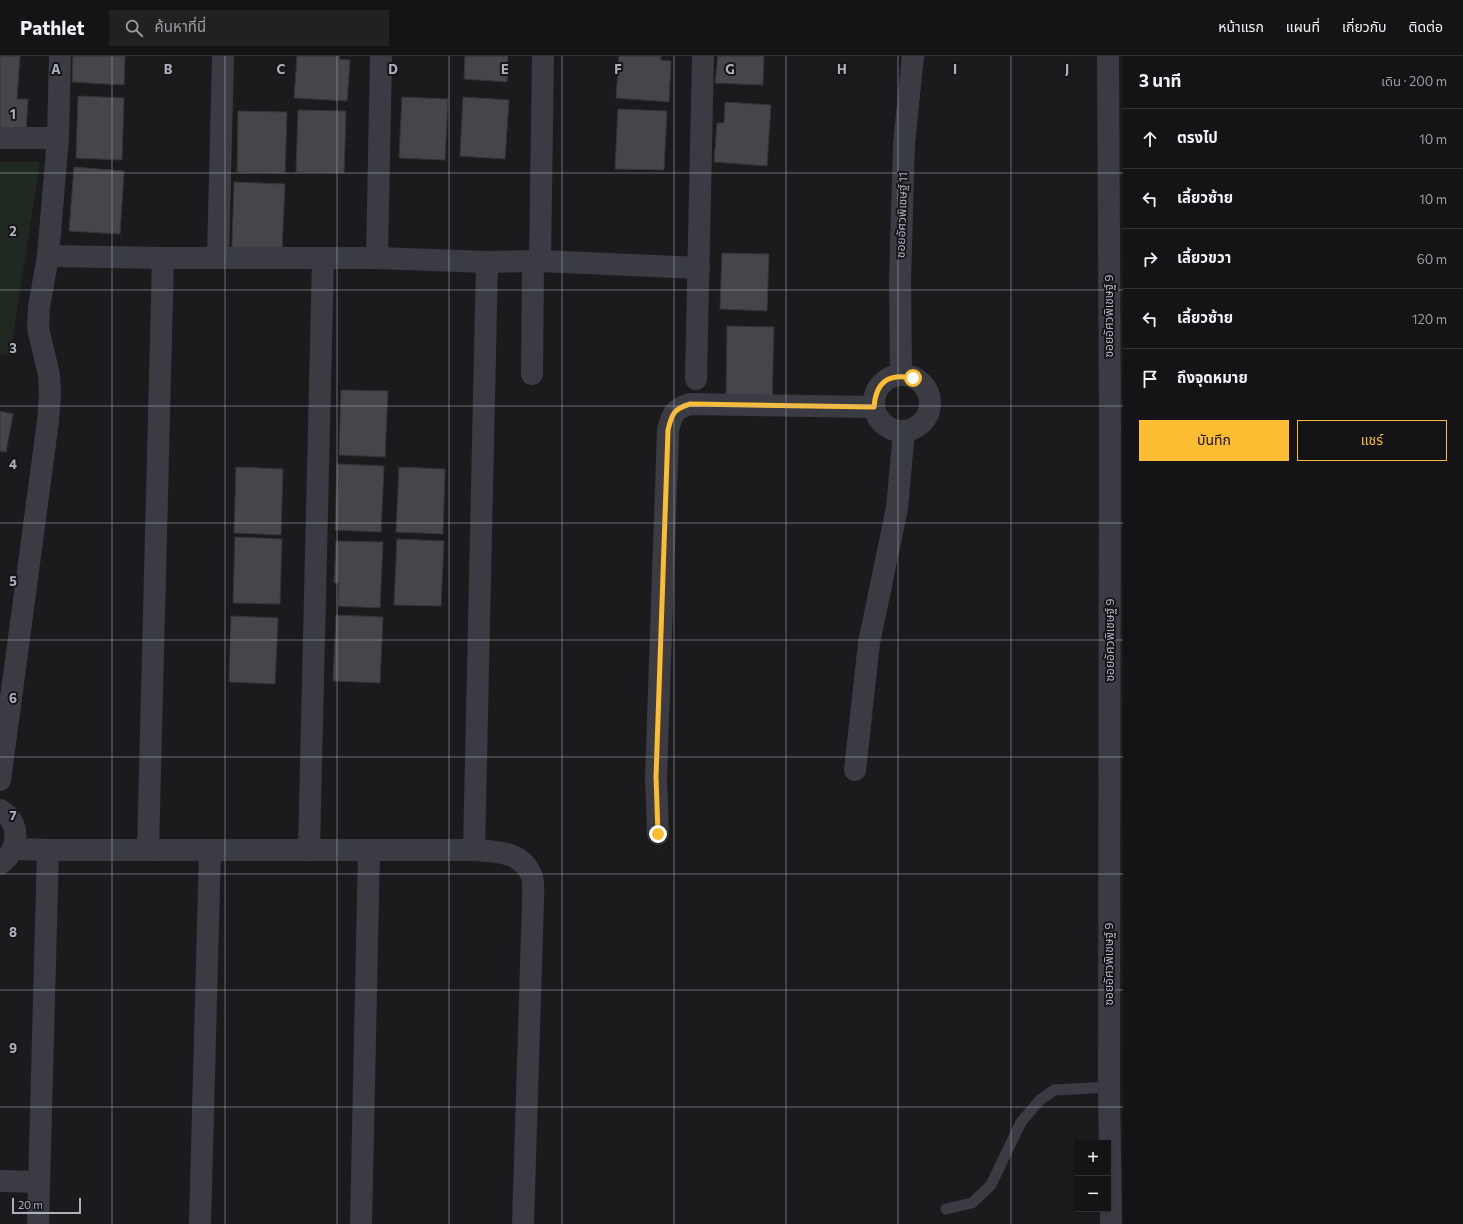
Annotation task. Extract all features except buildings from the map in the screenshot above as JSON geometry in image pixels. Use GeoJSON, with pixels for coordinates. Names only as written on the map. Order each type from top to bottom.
{"type":"FeatureCollection","features":[{"type":"Feature","properties":{"kind":"street"},"geometry":{"type":"LineString","coordinates":[[0,780],[48,421],[50,394],[49,375],[38,328],[39,307],[48,256],[58,138],[60,56]]}},
{"type":"Feature","properties":{"kind":"street"},"geometry":{"type":"LineString","coordinates":[[218,257],[223,56]]}},
{"type":"Feature","properties":{"kind":"street"},"geometry":{"type":"LineString","coordinates":[[377,258],[381,56]]}},
{"type":"Feature","properties":{"kind":"street"},"geometry":{"type":"LineString","coordinates":[[532,374],[543,56]]}},
{"type":"Feature","properties":{"kind":"street"},"geometry":{"type":"LineString","coordinates":[[696,379],[703,56]]}},
{"type":"Feature","properties":{"kind":"street","name":"ซอยอัศวพิเชษฐ์ 11"},"geometry":{"type":"LineString","coordinates":[[901,375],[900,281],[903,152],[913,56]]}},
{"type":"Feature","properties":{"kind":"street","name":"ซอยอัศวพิเชษฐ์ 9"},"geometry":{"type":"LineString","coordinates":[[1108,56],[1110,425],[1109,1087],[1111,1224]]}},
{"type":"Feature","properties":{"kind":"street"},"geometry":{"type":"LineString","coordinates":[[0,138],[58,138]]}},
{"type":"Feature","properties":{"kind":"street"},"geometry":{"type":"LineString","coordinates":[[48,256],[163,258],[377,258],[487,262],[536,261],[699,268]]}},
{"type":"Feature","properties":{"kind":"street"},"geometry":{"type":"LineString","coordinates":[[148,850],[163,258]]}},
{"type":"Feature","properties":{"kind":"street"},"geometry":{"type":"LineString","coordinates":[[309,849],[323,258]]}},
{"type":"Feature","properties":{"kind":"street"},"geometry":{"type":"LineString","coordinates":[[474,850],[487,262]]}},
{"type":"Feature","properties":{"kind":"street"},"geometry":{"type":"LineString","coordinates":[[901,375],[913,378],[923,385],[929,396],[929,408],[924,419],[916,428],[904,431],[893,430],[884,425],[877,417],[874,407],[875,396],[880,385],[890,378],[901,375]]}},
{"type":"Feature","properties":{"kind":"street"},"geometry":{"type":"LineString","coordinates":[[658,834],[656,777],[658,700],[668,430],[671,418],[675,411],[680,407],[690,404],[874,407]]}},
{"type":"Feature","properties":{"kind":"street"},"geometry":{"type":"LineString","coordinates":[[855,770],[869,643],[897,508],[904,431]]}},
{"type":"Feature","properties":{"kind":"street"},"geometry":{"type":"LineString","coordinates":[[0,810],[5,812],[15,829],[16,839],[7,856]]}},
{"type":"Feature","properties":{"kind":"street"},"geometry":{"type":"LineString","coordinates":[[7,856],[48,850],[309,849],[474,850],[496,852],[514,856],[526,865],[532,878],[533,902],[523,1224]]}},
{"type":"Feature","properties":{"kind":"street"},"geometry":{"type":"LineString","coordinates":[[38,1224],[48,850]]}},
{"type":"Feature","properties":{"kind":"street"},"geometry":{"type":"LineString","coordinates":[[200,1224],[210,850]]}},
{"type":"Feature","properties":{"kind":"street"},"geometry":{"type":"LineString","coordinates":[[361,1224],[369,850]]}},
{"type":"Feature","properties":{"kind":"street"},"geometry":{"type":"LineString","coordinates":[[0,1181],[39,1182]]}},
{"type":"Feature","properties":{"kind":"lane"},"geometry":{"type":"LineString","coordinates":[[946,1209],[972,1203],[991,1185],[1021,1122],[1040,1100],[1054,1090],[1109,1087]]}},
{"type":"Feature","properties":{"kind":"shaded area"},"geometry":{"type":"Polygon","coordinates":[[[0,162],[40,162],[10,356],[0,354],[0,162]]]}},
{"type":"Feature","properties":{"kind":"route"},"geometry":{"type":"LineString","coordinates":[[658,834],[656,777],[658,700],[668,430],[671,418],[675,411],[680,407],[690,404],[874,407],[875,396],[880,385],[890,378],[901,375],[913,378]]}}]}
